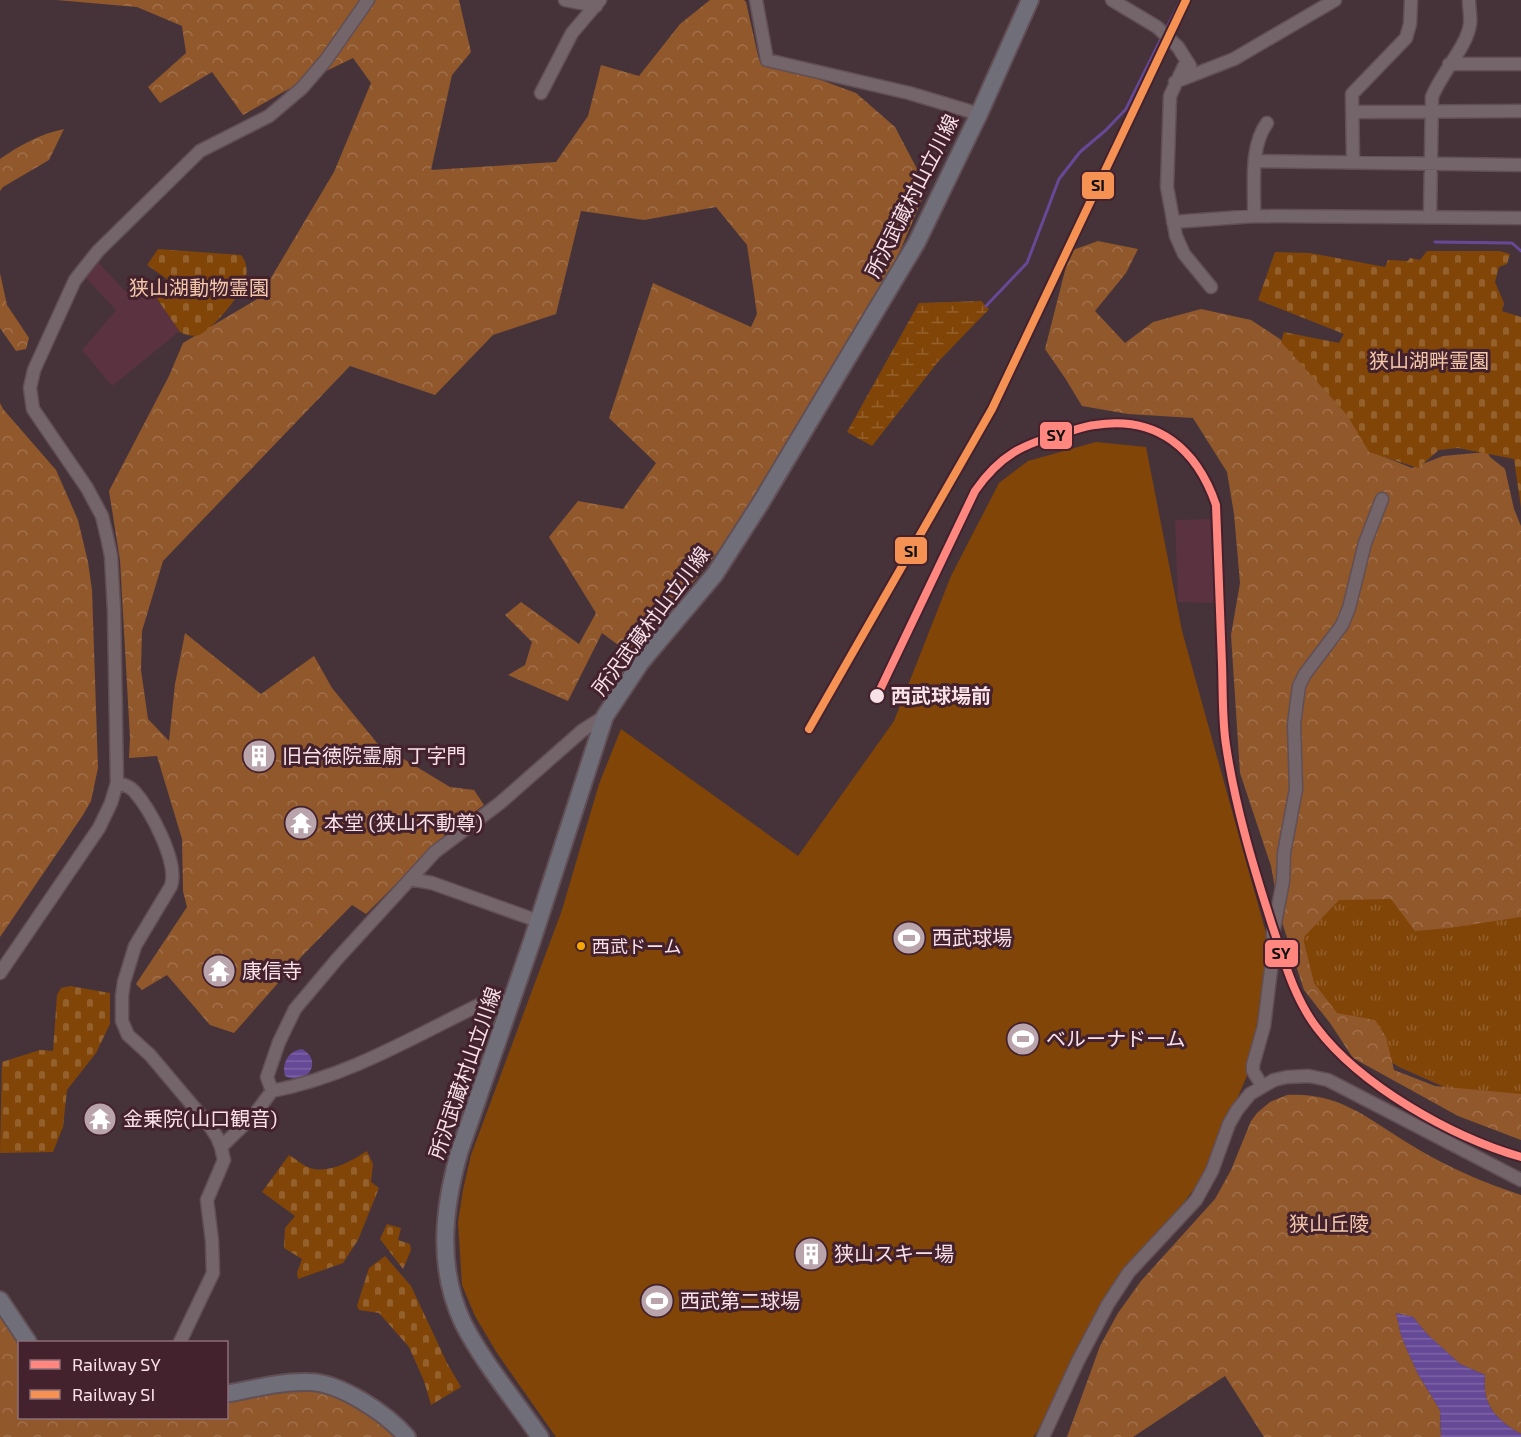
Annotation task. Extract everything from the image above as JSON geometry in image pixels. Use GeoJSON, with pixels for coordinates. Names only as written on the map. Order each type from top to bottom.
{"type":"FeatureCollection","features":[{"type":"Feature","properties":{"kind":"main road","name":"所沢武蔵村山立川線"},"geometry":{"type":"LineString","coordinates":[[540,1437],[462,1320],[449,1281],[445,1246],[445,1214],[451,1179],[605,716],[641,662],[715,574],[917,242],[1029,0]]}},
{"type":"Feature","properties":{"kind":"main road"},"geometry":{"type":"LineString","coordinates":[[0,1300],[26,1341]]}},
{"type":"Feature","properties":{"kind":"main road"},"geometry":{"type":"LineString","coordinates":[[228,1394],[280,1384],[310,1382],[330,1386],[372,1407],[407,1437]]}},
{"type":"Feature","properties":{"kind":"street"},"geometry":{"type":"LineString","coordinates":[[0,973],[99,828],[111,803],[117,783],[113,591],[107,537],[102,516],[91,495],[33,409],[30,388],[34,370],[75,280],[102,247],[200,151],[269,116],[302,88],[326,60],[368,0]]}},
{"type":"Feature","properties":{"kind":"street"},"geometry":{"type":"LineString","coordinates":[[565,0],[598,3]]}},
{"type":"Feature","properties":{"kind":"street"},"geometry":{"type":"LineString","coordinates":[[756,0],[767,60],[909,93],[978,114]]}},
{"type":"Feature","properties":{"kind":"street"},"geometry":{"type":"LineString","coordinates":[[1112,0],[1158,27],[1178,47],[1186,62],[1193,69],[1201,72]]}},
{"type":"Feature","properties":{"kind":"street"},"geometry":{"type":"LineString","coordinates":[[1175,82],[1234,59],[1335,0]]}},
{"type":"Feature","properties":{"kind":"street"},"geometry":{"type":"LineString","coordinates":[[1353,162],[1352,94],[1406,38],[1410,24],[1411,0]]}},
{"type":"Feature","properties":{"kind":"street"},"geometry":{"type":"LineString","coordinates":[[1430,217],[1431,111],[1437,85],[1465,40],[1470,25],[1469,0]]}},
{"type":"Feature","properties":{"kind":"street"},"geometry":{"type":"LineString","coordinates":[[541,93],[572,33],[598,3]]}},
{"type":"Feature","properties":{"kind":"street"},"geometry":{"type":"LineString","coordinates":[[1186,62],[1170,96],[1167,187],[1176,236],[1184,254],[1211,286]]}},
{"type":"Feature","properties":{"kind":"street"},"geometry":{"type":"LineString","coordinates":[[1449,64],[1521,64]]}},
{"type":"Feature","properties":{"kind":"street"},"geometry":{"type":"LineString","coordinates":[[1353,112],[1521,111]]}},
{"type":"Feature","properties":{"kind":"street"},"geometry":{"type":"LineString","coordinates":[[1254,216],[1258,137],[1267,123]]}},
{"type":"Feature","properties":{"kind":"street"},"geometry":{"type":"LineString","coordinates":[[1256,161],[1521,165]]}},
{"type":"Feature","properties":{"kind":"street"},"geometry":{"type":"LineString","coordinates":[[1173,222],[1254,216],[1521,218]]}},
{"type":"Feature","properties":{"kind":"street"},"geometry":{"type":"LineString","coordinates":[[1262,1086],[1252,1065],[1264,1026],[1273,952],[1273,933],[1296,789],[1294,724],[1299,686],[1345,616],[1365,543],[1382,500]]}},
{"type":"Feature","properties":{"kind":"street"},"geometry":{"type":"LineString","coordinates":[[272,1090],[267,1077],[279,1042],[296,1009],[338,958],[435,852],[500,803],[583,730],[605,716]]}},
{"type":"Feature","properties":{"kind":"street"},"geometry":{"type":"LineString","coordinates":[[117,783],[128,786],[140,800],[164,841],[173,875],[171,885],[139,936],[128,968],[122,996],[124,1028],[209,1125],[217,1137],[224,1160],[207,1200],[213,1273],[180,1341]]}},
{"type":"Feature","properties":{"kind":"street"},"geometry":{"type":"LineString","coordinates":[[410,879],[432,883],[538,921]]}},
{"type":"Feature","properties":{"kind":"street"},"geometry":{"type":"LineString","coordinates":[[221,1147],[254,1115],[272,1090],[311,1082],[348,1069],[481,1004],[493,1001],[511,1002]]}},
{"type":"Feature","properties":{"kind":"street"},"geometry":{"type":"LineString","coordinates":[[1043,1437],[1078,1361],[1108,1304],[1129,1272],[1196,1200],[1212,1171],[1233,1117],[1250,1094],[1262,1086],[1287,1077],[1309,1076],[1328,1080],[1521,1180]]}},
{"type":"Feature","properties":{"kind":"shaded area"},"geometry":{"type":"Polygon","coordinates":[[[97,261],[125,291],[132,285],[155,297],[180,331],[112,386],[82,350],[116,310],[85,277],[97,261]]]}},
{"type":"Feature","properties":{"kind":"shaded area"},"geometry":{"type":"Polygon","coordinates":[[[1211,519],[1214,603],[1178,602],[1175,520],[1211,519]]]}},
{"type":"Feature","properties":{"kind":"shaded area"},"geometry":{"type":"Polygon","coordinates":[[[302,1049],[312,1059],[310,1071],[301,1078],[285,1076],[284,1067],[287,1058],[293,1052],[302,1049]]]}},
{"type":"Feature","properties":{"kind":"shaded area"},"geometry":{"type":"Polygon","coordinates":[[[1396,1313],[1413,1317],[1427,1334],[1460,1364],[1485,1375],[1486,1395],[1492,1410],[1504,1423],[1521,1434],[1521,1437],[1441,1437],[1440,1410],[1418,1374],[1407,1350],[1396,1313]]]}},
{"type":"Feature","properties":{"kind":"green space"},"geometry":{"type":"Polygon","coordinates":[[[56,0],[459,0],[471,52],[452,75],[431,170],[556,162],[588,116],[601,65],[639,76],[680,24],[710,0],[744,0],[759,60],[767,60],[856,93],[895,127],[927,188],[890,274],[729,538],[633,656],[602,633],[568,701],[508,675],[525,665],[532,642],[505,615],[521,602],[579,644],[596,613],[549,537],[578,501],[623,509],[656,463],[609,418],[653,283],[751,327],[757,314],[747,245],[716,207],[644,220],[581,211],[556,314],[493,335],[435,395],[350,366],[163,561],[142,631],[141,670],[148,719],[169,741],[175,684],[185,633],[261,694],[314,656],[332,688],[377,743],[450,787],[474,790],[484,805],[451,829],[366,914],[352,905],[301,957],[234,1033],[210,1025],[167,975],[142,990],[136,984],[187,907],[183,891],[182,839],[157,756],[129,758],[130,738],[120,560],[109,491],[169,376],[183,343],[259,298],[334,172],[371,83],[353,58],[285,91],[243,115],[212,72],[160,103],[148,87],[186,53],[182,26],[137,7],[56,0]]]}},
{"type":"Feature","properties":{"kind":"green space"},"geometry":{"type":"Polygon","coordinates":[[[64,129],[49,160],[0,191],[0,159],[30,141],[64,129]]]}},
{"type":"Feature","properties":{"kind":"green space"},"geometry":{"type":"Polygon","coordinates":[[[1098,241],[1138,249],[1126,273],[1095,311],[1125,343],[1153,322],[1201,309],[1251,320],[1280,339],[1348,407],[1372,452],[1412,468],[1443,456],[1487,452],[1505,469],[1514,509],[1521,526],[1521,917],[1415,931],[1391,899],[1339,900],[1303,938],[1314,983],[1337,1013],[1375,1020],[1386,1037],[1394,1070],[1435,1086],[1521,1094],[1521,1140],[1458,1116],[1353,1058],[1330,1023],[1304,990],[1280,916],[1271,866],[1240,773],[1231,635],[1240,583],[1234,514],[1227,472],[1193,418],[1128,414],[1082,406],[1045,349],[1070,251],[1098,241]]]}},
{"type":"Feature","properties":{"kind":"green space","name":"狭山湖動物霊園"},"geometry":{"type":"Polygon","coordinates":[[[158,249],[241,255],[245,261],[246,278],[238,295],[205,332],[194,336],[180,332],[153,293],[167,279],[147,265],[158,249]]]}},
{"type":"Feature","properties":{"kind":"green space","name":"狭山湖畔霊園"},"geometry":{"type":"Polygon","coordinates":[[[1427,251],[1500,251],[1510,254],[1507,264],[1499,267],[1495,282],[1504,303],[1502,311],[1521,317],[1521,508],[1514,459],[1458,448],[1439,450],[1418,468],[1369,452],[1347,415],[1281,342],[1284,332],[1339,343],[1344,334],[1258,300],[1275,252],[1310,253],[1385,267],[1388,260],[1408,261],[1410,258],[1420,260],[1427,251]]]}},
{"type":"Feature","properties":{"kind":"green space"},"geometry":{"type":"Polygon","coordinates":[[[0,273],[7,305],[29,338],[26,349],[16,351],[0,328],[0,273]]]}},
{"type":"Feature","properties":{"kind":"green space"},"geometry":{"type":"Polygon","coordinates":[[[981,301],[989,309],[937,363],[872,446],[847,432],[919,303],[981,301]]]}},
{"type":"Feature","properties":{"kind":"green space"},"geometry":{"type":"Polygon","coordinates":[[[0,403],[56,470],[78,520],[92,590],[98,768],[91,801],[83,815],[0,937],[0,403]]]}},
{"type":"Feature","properties":{"kind":"green space","name":"西武球場"},"geometry":{"type":"Polygon","coordinates":[[[1096,442],[1146,447],[1182,631],[1266,933],[1265,991],[1249,1071],[1205,1174],[1173,1217],[1136,1255],[1105,1298],[1041,1426],[1033,1437],[556,1437],[497,1353],[475,1316],[462,1285],[458,1222],[471,1155],[562,910],[599,784],[621,729],[798,856],[894,721],[951,576],[999,483],[1028,461],[1096,442]]]}},
{"type":"Feature","properties":{"kind":"green space"},"geometry":{"type":"Polygon","coordinates":[[[1521,651],[1521,1117],[1496,1110],[1399,1067],[1336,1027],[1317,1007],[1306,977],[1284,867],[1521,651]]]}},
{"type":"Feature","properties":{"kind":"green space"},"geometry":{"type":"Polygon","coordinates":[[[70,986],[110,993],[110,1024],[96,1053],[67,1090],[63,1127],[53,1152],[0,1153],[2,1062],[40,1050],[53,1051],[57,995],[61,988],[70,986]]]}},
{"type":"Feature","properties":{"kind":"green space","name":"狭山丘陵"},"geometry":{"type":"Polygon","coordinates":[[[1287,1095],[1307,1095],[1341,1104],[1441,1162],[1521,1195],[1521,1434],[1504,1423],[1492,1410],[1486,1395],[1485,1375],[1460,1364],[1427,1334],[1413,1317],[1396,1313],[1407,1350],[1418,1374],[1440,1410],[1441,1437],[1264,1437],[1225,1376],[1133,1437],[1067,1437],[1100,1346],[1118,1313],[1141,1281],[1215,1199],[1231,1170],[1251,1121],[1257,1113],[1270,1102],[1287,1095]]]}},
{"type":"Feature","properties":{"kind":"green space"},"geometry":{"type":"Polygon","coordinates":[[[367,1151],[373,1164],[371,1182],[379,1188],[358,1240],[343,1263],[298,1279],[297,1273],[302,1259],[284,1248],[285,1228],[295,1216],[262,1192],[289,1155],[308,1167],[328,1169],[342,1165],[367,1151]]]}},
{"type":"Feature","properties":{"kind":"green space"},"geometry":{"type":"Polygon","coordinates":[[[387,1224],[401,1228],[398,1240],[410,1244],[411,1250],[403,1269],[380,1239],[387,1224]]]}},
{"type":"Feature","properties":{"kind":"green space"},"geometry":{"type":"Polygon","coordinates":[[[385,1256],[411,1286],[447,1363],[461,1387],[431,1405],[424,1381],[409,1347],[379,1313],[359,1310],[357,1306],[369,1268],[385,1256]]]}},
{"type":"Feature","properties":{"kind":"green space"},"geometry":{"type":"Polygon","coordinates":[[[0,1300],[20,1341],[18,1419],[228,1419],[228,1394],[331,1386],[407,1437],[0,1437],[0,1300]]]}},
{"type":"Feature","properties":{"kind":"waterway"},"geometry":{"type":"LineString","coordinates":[[1165,31],[1181,0]]}},
{"type":"Feature","properties":{"kind":"waterway"},"geometry":{"type":"LineString","coordinates":[[986,306],[1027,263],[1059,179],[1080,152],[1126,109],[1162,37]]}},
{"type":"Feature","properties":{"kind":"waterway"},"geometry":{"type":"LineString","coordinates":[[1435,242],[1512,243],[1521,251]]}},
{"type":"Feature","properties":{"kind":"rail line","name":"SI"},"geometry":{"type":"LineString","coordinates":[[809,729],[992,409],[1186,0]]}},
{"type":"Feature","properties":{"kind":"rail line","name":"SY"},"geometry":{"type":"LineString","coordinates":[[877,696],[975,491],[1003,460],[1036,442],[1095,425],[1117,423],[1137,425],[1156,431],[1172,440],[1198,467],[1216,505],[1223,715],[1230,768],[1258,881],[1285,965],[1302,1004],[1317,1028],[1336,1049],[1383,1089],[1410,1107],[1466,1137],[1521,1157]]}},
{"type":"Feature","properties":{"kind":"place","name":"西武球場前"},"geometry":{"type":"Point","coordinates":[877,696]}},
{"type":"Feature","properties":{"kind":"place","name":"旧台徳院霊廟 丁字門"},"geometry":{"type":"Point","coordinates":[259,756]}},
{"type":"Feature","properties":{"kind":"place","name":"本堂 (狭山不動尊)"},"geometry":{"type":"Point","coordinates":[301,823]}},
{"type":"Feature","properties":{"kind":"place","name":"西武球場"},"geometry":{"type":"Point","coordinates":[909,938]}},
{"type":"Feature","properties":{"kind":"place","name":"西武ドーム"},"geometry":{"type":"Point","coordinates":[581,946]}},
{"type":"Feature","properties":{"kind":"place","name":"康信寺"},"geometry":{"type":"Point","coordinates":[219,971]}},
{"type":"Feature","properties":{"kind":"place","name":"ベルーナドーム"},"geometry":{"type":"Point","coordinates":[1023,1039]}},
{"type":"Feature","properties":{"kind":"place","name":"金乗院(山口観音)"},"geometry":{"type":"Point","coordinates":[100,1119]}},
{"type":"Feature","properties":{"kind":"place","name":"狭山スキー場"},"geometry":{"type":"Point","coordinates":[811,1254]}},
{"type":"Feature","properties":{"kind":"place","name":"西武第二球場"},"geometry":{"type":"Point","coordinates":[657,1301]}}]}
